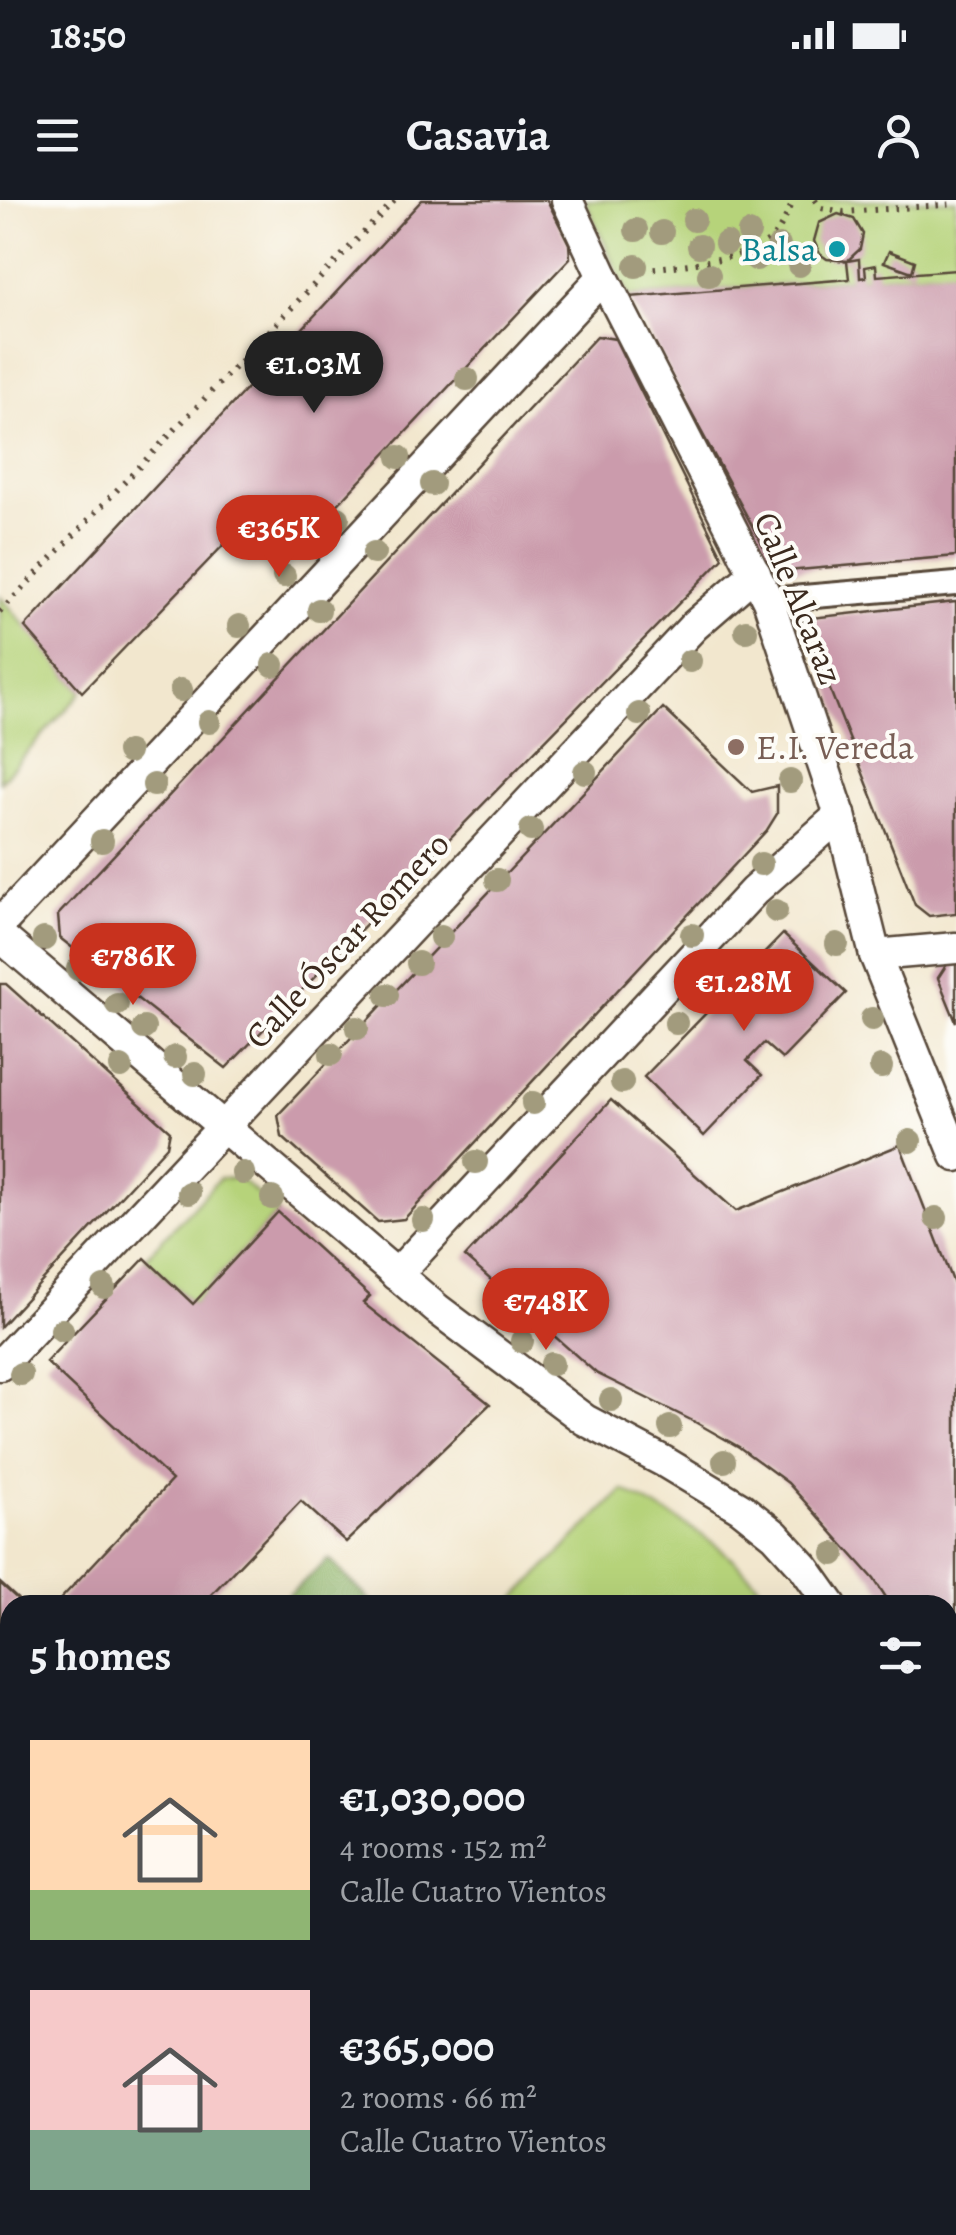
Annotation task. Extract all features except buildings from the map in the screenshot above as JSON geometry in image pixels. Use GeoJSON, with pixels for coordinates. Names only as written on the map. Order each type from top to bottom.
{"type":"FeatureCollection","features":[{"type":"Feature","properties":{"kind":"street","name":"Calle Alcaraz"},"geometry":{"type":"LineString","coordinates":[[567,200],[762,587],[840,815],[875,955],[956,1156]]}},
{"type":"Feature","properties":{"kind":"street"},"geometry":{"type":"LineString","coordinates":[[0,924],[603,276]]}},
{"type":"Feature","properties":{"kind":"street"},"geometry":{"type":"LineString","coordinates":[[762,587],[956,584]]}},
{"type":"Feature","properties":{"kind":"street","name":"Calle Óscar Romero"},"geometry":{"type":"LineString","coordinates":[[0,1365],[694,626],[762,587]]}},
{"type":"Feature","properties":{"kind":"street"},"geometry":{"type":"LineString","coordinates":[[396,1275],[754,891],[840,815]]}},
{"type":"Feature","properties":{"kind":"street"},"geometry":{"type":"LineString","coordinates":[[0,936],[396,1275],[585,1420],[740,1508],[775,1535],[824,1595]]}},
{"type":"Feature","properties":{"kind":"street"},"geometry":{"type":"LineString","coordinates":[[875,955],[956,948]]}},
{"type":"Feature","properties":{"kind":"path"},"geometry":{"type":"LineString","coordinates":[[0,612],[395,200]]}},
{"type":"Feature","properties":{"kind":"path"},"geometry":{"type":"LineString","coordinates":[[603,276],[682,266],[746,252],[771,239],[794,200]]}},
{"type":"Feature","properties":{"kind":"path"},"geometry":{"type":"LineString","coordinates":[[815,200],[821,208],[844,212],[956,204]]}},
{"type":"Feature","properties":{"kind":"green space"},"geometry":{"type":"Polygon","coordinates":[[[585,200],[956,200],[956,270],[629,297],[585,200]]]}},
{"type":"Feature","properties":{"kind":"green space"},"geometry":{"type":"Polygon","coordinates":[[[0,596],[82,692],[0,782],[0,596]]]}},
{"type":"Feature","properties":{"kind":"green space"},"geometry":{"type":"Polygon","coordinates":[[[239,1178],[278,1212],[193,1304],[145,1258],[219,1179],[239,1178]]]}},
{"type":"Feature","properties":{"kind":"green space"},"geometry":{"type":"Polygon","coordinates":[[[623,1490],[706,1538],[767,1595],[518,1595],[623,1490]]]}},
{"type":"Feature","properties":{"kind":"green space"},"geometry":{"type":"Polygon","coordinates":[[[329,1559],[364,1595],[288,1595],[329,1559]]]}},
{"type":"Feature","properties":{"kind":"place","name":"Balsa"},"geometry":{"type":"Point","coordinates":[837,249]}},
{"type":"Feature","properties":{"kind":"place","name":"E.I. Vereda"},"geometry":{"type":"Point","coordinates":[736,747]}}]}
